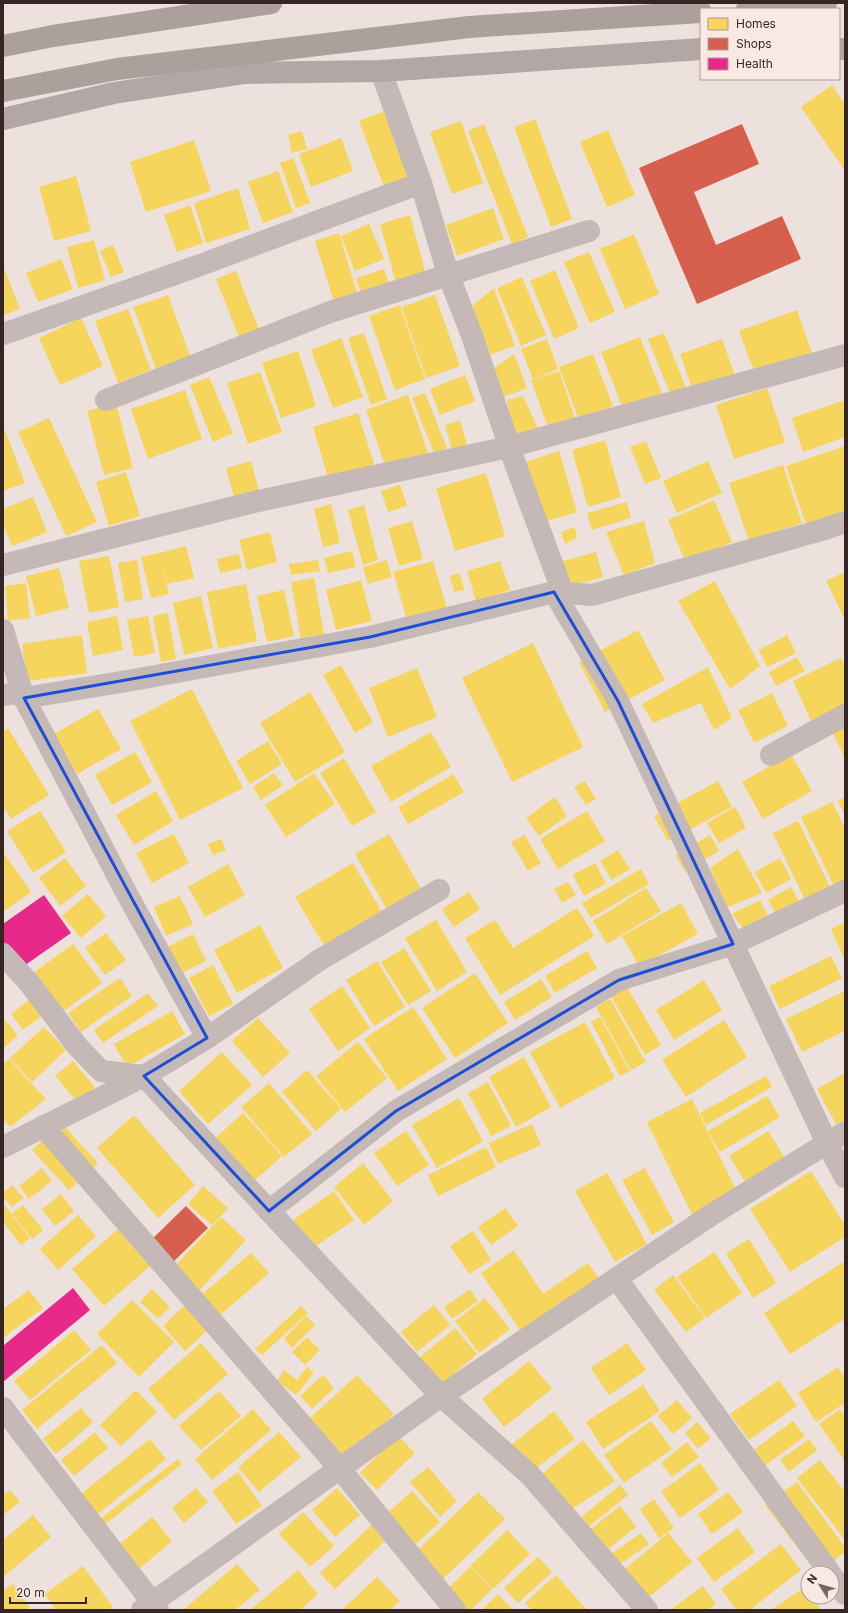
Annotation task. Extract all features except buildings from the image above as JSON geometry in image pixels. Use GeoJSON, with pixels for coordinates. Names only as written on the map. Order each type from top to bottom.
{"type":"FeatureCollection","features":[{"type":"Feature","properties":{"kind":"highway"},"geometry":{"type":"LineString","coordinates":[[3,46],[53,36],[271,3]]}},
{"type":"Feature","properties":{"kind":"highway"},"geometry":{"type":"LineString","coordinates":[[760,8],[826,3]]}},
{"type":"Feature","properties":{"kind":"highway"},"geometry":{"type":"LineString","coordinates":[[3,91],[117,69],[469,27],[700,12]]}},
{"type":"Feature","properties":{"kind":"main road"},"geometry":{"type":"LineString","coordinates":[[3,119],[114,93],[245,73],[381,71],[700,49]]}},
{"type":"Feature","properties":{"kind":"street"},"geometry":{"type":"LineString","coordinates":[[381,71],[421,183],[448,274],[471,333],[559,592],[618,701],[827,1143],[845,1177]]}},
{"type":"Feature","properties":{"kind":"street"},"geometry":{"type":"LineString","coordinates":[[3,334],[192,268],[421,183]]}},
{"type":"Feature","properties":{"kind":"street"},"geometry":{"type":"LineString","coordinates":[[106,400],[330,312],[589,230]]}},
{"type":"Feature","properties":{"kind":"street"},"geometry":{"type":"LineString","coordinates":[[3,565],[254,502],[509,448],[845,355]]}},
{"type":"Feature","properties":{"kind":"street"},"geometry":{"type":"LineString","coordinates":[[13,696],[133,680],[370,637],[559,592],[592,595],[845,522]]}},
{"type":"Feature","properties":{"kind":"street"},"geometry":{"type":"LineString","coordinates":[[3,630],[13,696],[128,896],[207,1038]]}},
{"type":"Feature","properties":{"kind":"street"},"geometry":{"type":"LineString","coordinates":[[771,755],[845,715]]}},
{"type":"Feature","properties":{"kind":"street"},"geometry":{"type":"LineString","coordinates":[[3,1147],[144,1076],[207,1038],[321,959],[439,890]]}},
{"type":"Feature","properties":{"kind":"street"},"geometry":{"type":"LineString","coordinates":[[269,1211],[396,1111],[619,980],[733,944],[845,891]]}},
{"type":"Feature","properties":{"kind":"street"},"geometry":{"type":"LineString","coordinates":[[3,954],[30,984],[78,1047],[101,1071],[144,1076],[442,1396],[530,1476],[647,1610]]}},
{"type":"Feature","properties":{"kind":"street"},"geometry":{"type":"LineString","coordinates":[[43,1126],[340,1469],[455,1610]]}},
{"type":"Feature","properties":{"kind":"street"},"geometry":{"type":"LineString","coordinates":[[3,1408],[151,1608],[442,1396],[712,1215],[845,1132]]}},
{"type":"Feature","properties":{"kind":"street"},"geometry":{"type":"LineString","coordinates":[[617,1279],[824,1565]]}},
{"type":"Feature","properties":{"kind":"highlighted area"},"geometry":{"type":"Polygon","coordinates":[[[554,592],[618,701],[733,944],[619,980],[396,1111],[269,1211],[144,1076],[207,1038],[24,698],[370,637],[554,592]]]}}]}
